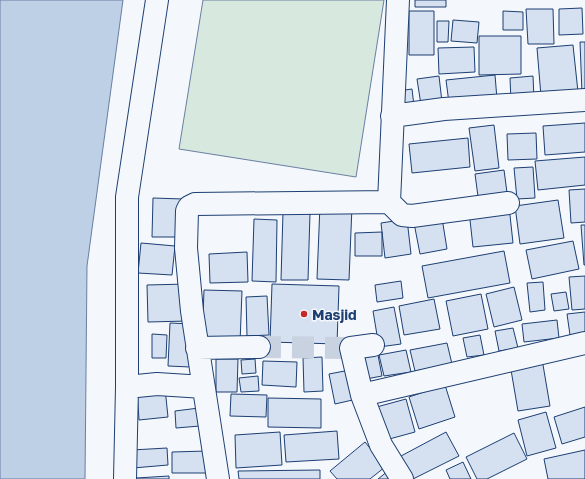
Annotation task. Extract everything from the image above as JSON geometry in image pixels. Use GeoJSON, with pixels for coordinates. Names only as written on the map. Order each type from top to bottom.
{"type":"FeatureCollection","features":[{"type":"Feature","properties":{"kind":"street"},"geometry":{"type":"LineString","coordinates":[[125,479],[127,387],[127,197],[157,0]]}},
{"type":"Feature","properties":{"kind":"street"},"geometry":{"type":"LineString","coordinates":[[398,0],[389,202],[402,215],[412,216],[508,204]]}},
{"type":"Feature","properties":{"kind":"street"},"geometry":{"type":"LineString","coordinates":[[392,116],[444,109],[585,100]]}},
{"type":"Feature","properties":{"kind":"street"},"geometry":{"type":"LineString","coordinates":[[218,479],[197,348],[188,276],[187,211],[189,207],[195,204],[389,202]]}},
{"type":"Feature","properties":{"kind":"street"},"geometry":{"type":"LineString","coordinates":[[362,396],[585,343]]}},
{"type":"Feature","properties":{"kind":"street"},"geometry":{"type":"LineString","coordinates":[[373,345],[351,348],[362,396],[381,445],[402,479]]}},
{"type":"Feature","properties":{"kind":"street"},"geometry":{"type":"LineString","coordinates":[[197,348],[259,347]]}},
{"type":"Feature","properties":{"kind":"street"},"geometry":{"type":"LineString","coordinates":[[127,387],[156,384],[204,387]]}},
{"type":"Feature","properties":{"kind":"shaded area"},"geometry":{"type":"Polygon","coordinates":[[[203,0],[384,0],[356,177],[179,149],[203,0]]]}},
{"type":"Feature","properties":{"kind":"water"},"geometry":{"type":"Polygon","coordinates":[[[0,0],[123,0],[87,266],[85,479],[0,479],[0,0]]]}},
{"type":"Feature","properties":{"kind":"building"},"geometry":{"type":"Polygon","coordinates":[[[415,0],[446,0],[446,7],[415,7],[415,0]]]}},
{"type":"Feature","properties":{"kind":"building"},"geometry":{"type":"Polygon","coordinates":[[[582,8],[583,34],[559,35],[559,9],[582,8]]]}},
{"type":"Feature","properties":{"kind":"building"},"geometry":{"type":"Polygon","coordinates":[[[526,9],[553,9],[554,44],[528,44],[526,9]]]}},
{"type":"Feature","properties":{"kind":"building"},"geometry":{"type":"Polygon","coordinates":[[[409,11],[434,11],[434,55],[409,55],[409,11]]]}},
{"type":"Feature","properties":{"kind":"building"},"geometry":{"type":"Polygon","coordinates":[[[503,11],[523,12],[523,30],[503,30],[503,11]]]}},
{"type":"Feature","properties":{"kind":"building"},"geometry":{"type":"Polygon","coordinates":[[[453,20],[479,22],[477,43],[451,41],[453,20]]]}},
{"type":"Feature","properties":{"kind":"building"},"geometry":{"type":"Polygon","coordinates":[[[437,21],[449,21],[448,42],[437,42],[437,21]]]}},
{"type":"Feature","properties":{"kind":"building"},"geometry":{"type":"Polygon","coordinates":[[[479,36],[521,36],[521,74],[479,75],[479,36]]]}},
{"type":"Feature","properties":{"kind":"building"},"geometry":{"type":"Polygon","coordinates":[[[580,42],[585,42],[585,93],[582,93],[580,42]]]}},
{"type":"Feature","properties":{"kind":"building"},"geometry":{"type":"Polygon","coordinates":[[[573,45],[578,92],[541,96],[537,48],[573,45]]]}},
{"type":"Feature","properties":{"kind":"building"},"geometry":{"type":"Polygon","coordinates":[[[474,47],[475,72],[439,74],[438,48],[474,47]]]}},
{"type":"Feature","properties":{"kind":"building"},"geometry":{"type":"Polygon","coordinates":[[[495,75],[497,99],[449,103],[446,80],[495,75]]]}},
{"type":"Feature","properties":{"kind":"building"},"geometry":{"type":"Polygon","coordinates":[[[439,76],[442,102],[421,105],[417,79],[439,76]]]}},
{"type":"Feature","properties":{"kind":"building"},"geometry":{"type":"Polygon","coordinates":[[[533,76],[534,99],[511,101],[510,78],[533,76]]]}},
{"type":"Feature","properties":{"kind":"building"},"geometry":{"type":"Polygon","coordinates":[[[412,89],[414,106],[400,108],[398,91],[412,89]]]}},
{"type":"Feature","properties":{"kind":"building"},"geometry":{"type":"Polygon","coordinates":[[[585,123],[585,152],[545,155],[543,126],[585,123]]]}},
{"type":"Feature","properties":{"kind":"building"},"geometry":{"type":"Polygon","coordinates":[[[494,125],[499,168],[475,171],[469,128],[494,125]]]}},
{"type":"Feature","properties":{"kind":"building"},"geometry":{"type":"Polygon","coordinates":[[[536,133],[537,159],[508,160],[507,134],[536,133]]]}},
{"type":"Feature","properties":{"kind":"building"},"geometry":{"type":"Polygon","coordinates":[[[468,138],[470,167],[412,173],[409,144],[468,138]]]}},
{"type":"Feature","properties":{"kind":"building"},"geometry":{"type":"Polygon","coordinates":[[[585,157],[585,185],[538,190],[535,161],[585,157]]]}},
{"type":"Feature","properties":{"kind":"building"},"geometry":{"type":"Polygon","coordinates":[[[533,167],[535,198],[517,199],[514,168],[533,167]]]}},
{"type":"Feature","properties":{"kind":"building"},"geometry":{"type":"Polygon","coordinates":[[[504,170],[508,200],[479,204],[475,174],[504,170]]]}},
{"type":"Feature","properties":{"kind":"building"},"geometry":{"type":"Polygon","coordinates":[[[585,189],[585,222],[571,223],[569,190],[585,189]]]}},
{"type":"Feature","properties":{"kind":"building"},"geometry":{"type":"Polygon","coordinates":[[[153,198],[183,199],[181,237],[152,237],[153,198]]]}},
{"type":"Feature","properties":{"kind":"building"},"geometry":{"type":"Polygon","coordinates":[[[558,200],[564,238],[520,244],[515,206],[558,200]]]}},
{"type":"Feature","properties":{"kind":"building"},"geometry":{"type":"Polygon","coordinates":[[[320,205],[352,206],[349,280],[317,279],[320,205]]]}},
{"type":"Feature","properties":{"kind":"building"},"geometry":{"type":"Polygon","coordinates":[[[509,206],[513,243],[473,247],[469,211],[509,206]]]}},
{"type":"Feature","properties":{"kind":"building"},"geometry":{"type":"Polygon","coordinates":[[[283,212],[310,213],[308,280],[281,280],[283,212]]]}},
{"type":"Feature","properties":{"kind":"building"},"geometry":{"type":"Polygon","coordinates":[[[442,218],[447,249],[420,254],[414,223],[442,218]]]}},
{"type":"Feature","properties":{"kind":"building"},"geometry":{"type":"Polygon","coordinates":[[[254,219],[277,220],[276,282],[252,281],[254,219]]]}},
{"type":"Feature","properties":{"kind":"building"},"geometry":{"type":"Polygon","coordinates":[[[407,219],[411,254],[385,258],[381,223],[407,219]]]}},
{"type":"Feature","properties":{"kind":"building"},"geometry":{"type":"Polygon","coordinates":[[[581,225],[585,225],[585,265],[584,265],[581,225]]]}},
{"type":"Feature","properties":{"kind":"building"},"geometry":{"type":"Polygon","coordinates":[[[382,232],[382,256],[355,256],[355,233],[382,232]]]}},
{"type":"Feature","properties":{"kind":"building"},"geometry":{"type":"Polygon","coordinates":[[[573,241],[579,269],[532,279],[526,250],[573,241]]]}},
{"type":"Feature","properties":{"kind":"building"},"geometry":{"type":"Polygon","coordinates":[[[141,243],[175,246],[172,275],[138,273],[141,243]]]}},
{"type":"Feature","properties":{"kind":"building"},"geometry":{"type":"Polygon","coordinates":[[[504,251],[510,283],[428,298],[422,266],[504,251]]]}},
{"type":"Feature","properties":{"kind":"building"},"geometry":{"type":"Polygon","coordinates":[[[247,252],[248,282],[210,283],[209,254],[247,252]]]}},
{"type":"Feature","properties":{"kind":"building"},"geometry":{"type":"Polygon","coordinates":[[[585,276],[585,309],[572,310],[569,277],[585,276]]]}},
{"type":"Feature","properties":{"kind":"building"},"geometry":{"type":"Polygon","coordinates":[[[401,281],[403,298],[377,302],[375,285],[401,281]]]}},
{"type":"Feature","properties":{"kind":"building"},"geometry":{"type":"Polygon","coordinates":[[[543,282],[545,310],[530,312],[527,283],[543,282]]]}},
{"type":"Feature","properties":{"kind":"building"},"geometry":{"type":"Polygon","coordinates":[[[187,284],[188,321],[148,322],[147,285],[187,284]]]}},
{"type":"Feature","properties":{"kind":"building","name":"Masjid"},"geometry":{"type":"Polygon","coordinates":[[[272,284],[339,286],[337,344],[270,342],[272,284]]]}},
{"type":"Feature","properties":{"kind":"building"},"geometry":{"type":"Polygon","coordinates":[[[514,287],[522,320],[494,327],[486,294],[514,287]]]}},
{"type":"Feature","properties":{"kind":"building"},"geometry":{"type":"Polygon","coordinates":[[[204,290],[242,291],[240,343],[202,342],[204,290]]]}},
{"type":"Feature","properties":{"kind":"building"},"geometry":{"type":"Polygon","coordinates":[[[566,292],[569,309],[554,311],[551,294],[566,292]]]}},
{"type":"Feature","properties":{"kind":"building"},"geometry":{"type":"Polygon","coordinates":[[[481,294],[488,329],[453,336],[446,301],[481,294]]]}},
{"type":"Feature","properties":{"kind":"building"},"geometry":{"type":"Polygon","coordinates":[[[267,296],[269,335],[247,336],[246,297],[267,296]]]}},
{"type":"Feature","properties":{"kind":"building"},"geometry":{"type":"Polygon","coordinates":[[[434,299],[440,329],[404,335],[399,306],[434,299]]]}},
{"type":"Feature","properties":{"kind":"building"},"geometry":{"type":"Polygon","coordinates":[[[394,307],[401,344],[379,347],[373,311],[394,307]]]}},
{"type":"Feature","properties":{"kind":"building"},"geometry":{"type":"Polygon","coordinates":[[[585,312],[585,333],[570,335],[567,314],[585,312]]]}},
{"type":"Feature","properties":{"kind":"building"},"geometry":{"type":"Polygon","coordinates":[[[557,320],[559,338],[524,342],[522,324],[557,320]]]}},
{"type":"Feature","properties":{"kind":"building"},"geometry":{"type":"Polygon","coordinates":[[[170,323],[192,324],[190,367],[168,366],[170,323]]]}},
{"type":"Feature","properties":{"kind":"building"},"geometry":{"type":"Polygon","coordinates":[[[513,328],[518,348],[499,351],[495,331],[513,328]]]}},
{"type":"Feature","properties":{"kind":"building"},"geometry":{"type":"Polygon","coordinates":[[[152,334],[167,335],[166,358],[152,358],[152,334]]]}},
{"type":"Feature","properties":{"kind":"building"},"geometry":{"type":"Polygon","coordinates":[[[480,335],[484,355],[467,357],[463,338],[480,335]]]}},
{"type":"Feature","properties":{"kind":"building"},"geometry":{"type":"Polygon","coordinates":[[[447,343],[452,364],[415,371],[410,350],[447,343]]]}},
{"type":"Feature","properties":{"kind":"building"},"geometry":{"type":"Polygon","coordinates":[[[406,350],[411,372],[384,376],[379,355],[406,350]]]}},
{"type":"Feature","properties":{"kind":"building"},"geometry":{"type":"Polygon","coordinates":[[[378,355],[382,376],[361,380],[356,359],[378,355]]]}},
{"type":"Feature","properties":{"kind":"building"},"geometry":{"type":"Polygon","coordinates":[[[322,357],[323,391],[304,392],[303,358],[322,357]]]}},
{"type":"Feature","properties":{"kind":"building"},"geometry":{"type":"Polygon","coordinates":[[[216,359],[238,359],[237,392],[216,392],[216,359]]]}},
{"type":"Feature","properties":{"kind":"building"},"geometry":{"type":"Polygon","coordinates":[[[255,359],[256,373],[242,374],[241,360],[255,359]]]}},
{"type":"Feature","properties":{"kind":"building"},"geometry":{"type":"Polygon","coordinates":[[[542,359],[550,406],[518,411],[510,364],[542,359]]]}},
{"type":"Feature","properties":{"kind":"building"},"geometry":{"type":"Polygon","coordinates":[[[263,361],[297,362],[296,387],[262,385],[263,361]]]}},
{"type":"Feature","properties":{"kind":"building"},"geometry":{"type":"Polygon","coordinates":[[[350,370],[357,399],[335,404],[329,374],[350,370]]]}},
{"type":"Feature","properties":{"kind":"building"},"geometry":{"type":"Polygon","coordinates":[[[258,376],[259,391],[241,392],[239,378],[258,376]]]}},
{"type":"Feature","properties":{"kind":"building"},"geometry":{"type":"Polygon","coordinates":[[[445,385],[455,417],[419,429],[409,397],[445,385]]]}},
{"type":"Feature","properties":{"kind":"building"},"geometry":{"type":"Polygon","coordinates":[[[165,388],[168,417],[139,420],[137,390],[165,388]]]}},
{"type":"Feature","properties":{"kind":"building"},"geometry":{"type":"Polygon","coordinates":[[[231,394],[267,395],[266,417],[230,416],[231,394]]]}},
{"type":"Feature","properties":{"kind":"building"},"geometry":{"type":"Polygon","coordinates":[[[268,398],[321,399],[321,428],[268,427],[268,398]]]}},
{"type":"Feature","properties":{"kind":"building"},"geometry":{"type":"Polygon","coordinates":[[[406,399],[415,432],[382,441],[373,408],[406,399]]]}},
{"type":"Feature","properties":{"kind":"building"},"geometry":{"type":"Polygon","coordinates":[[[585,407],[585,437],[562,444],[554,417],[585,407]]]}},
{"type":"Feature","properties":{"kind":"building"},"geometry":{"type":"Polygon","coordinates":[[[199,408],[200,426],[176,428],[175,411],[199,408]]]}},
{"type":"Feature","properties":{"kind":"building"},"geometry":{"type":"Polygon","coordinates":[[[546,412],[556,448],[527,456],[518,420],[546,412]]]}},
{"type":"Feature","properties":{"kind":"building"},"geometry":{"type":"Polygon","coordinates":[[[337,431],[339,459],[286,462],[284,435],[337,431]]]}},
{"type":"Feature","properties":{"kind":"building"},"geometry":{"type":"Polygon","coordinates":[[[280,432],[282,465],[236,468],[235,435],[280,432]]]}},
{"type":"Feature","properties":{"kind":"building"},"geometry":{"type":"Polygon","coordinates":[[[446,432],[459,456],[413,479],[401,456],[446,432]]]}},
{"type":"Feature","properties":{"kind":"building"},"geometry":{"type":"Polygon","coordinates":[[[514,433],[527,459],[487,479],[477,479],[466,457],[514,433]]]}},
{"type":"Feature","properties":{"kind":"building"},"geometry":{"type":"Polygon","coordinates":[[[365,442],[385,467],[370,479],[337,479],[330,471],[365,442]]]}},
{"type":"Feature","properties":{"kind":"building"},"geometry":{"type":"Polygon","coordinates":[[[167,448],[168,465],[133,468],[132,450],[167,448]]]}},
{"type":"Feature","properties":{"kind":"building"},"geometry":{"type":"Polygon","coordinates":[[[585,450],[585,479],[548,479],[544,459],[585,450]]]}},
{"type":"Feature","properties":{"kind":"building"},"geometry":{"type":"Polygon","coordinates":[[[207,451],[208,473],[172,473],[172,452],[207,451]]]}},
{"type":"Feature","properties":{"kind":"building"},"geometry":{"type":"Polygon","coordinates":[[[463,462],[471,479],[450,479],[446,470],[463,462]]]}},
{"type":"Feature","properties":{"kind":"building"},"geometry":{"type":"Polygon","coordinates":[[[320,470],[320,479],[239,479],[238,471],[320,470]]]}},
{"type":"Feature","properties":{"kind":"building"},"geometry":{"type":"Polygon","coordinates":[[[388,471],[395,479],[378,479],[388,471]]]}},
{"type":"Feature","properties":{"kind":"building"},"geometry":{"type":"Polygon","coordinates":[[[169,476],[169,479],[136,479],[136,478],[169,476]]]}},
{"type":"Feature","properties":{"kind":"tunnel"},"geometry":{"type":"LineString","coordinates":[[259,347],[351,348]]}},
{"type":"Feature","properties":{"kind":"place","name":"Masjid"},"geometry":{"type":"Point","coordinates":[304,314]}}]}
